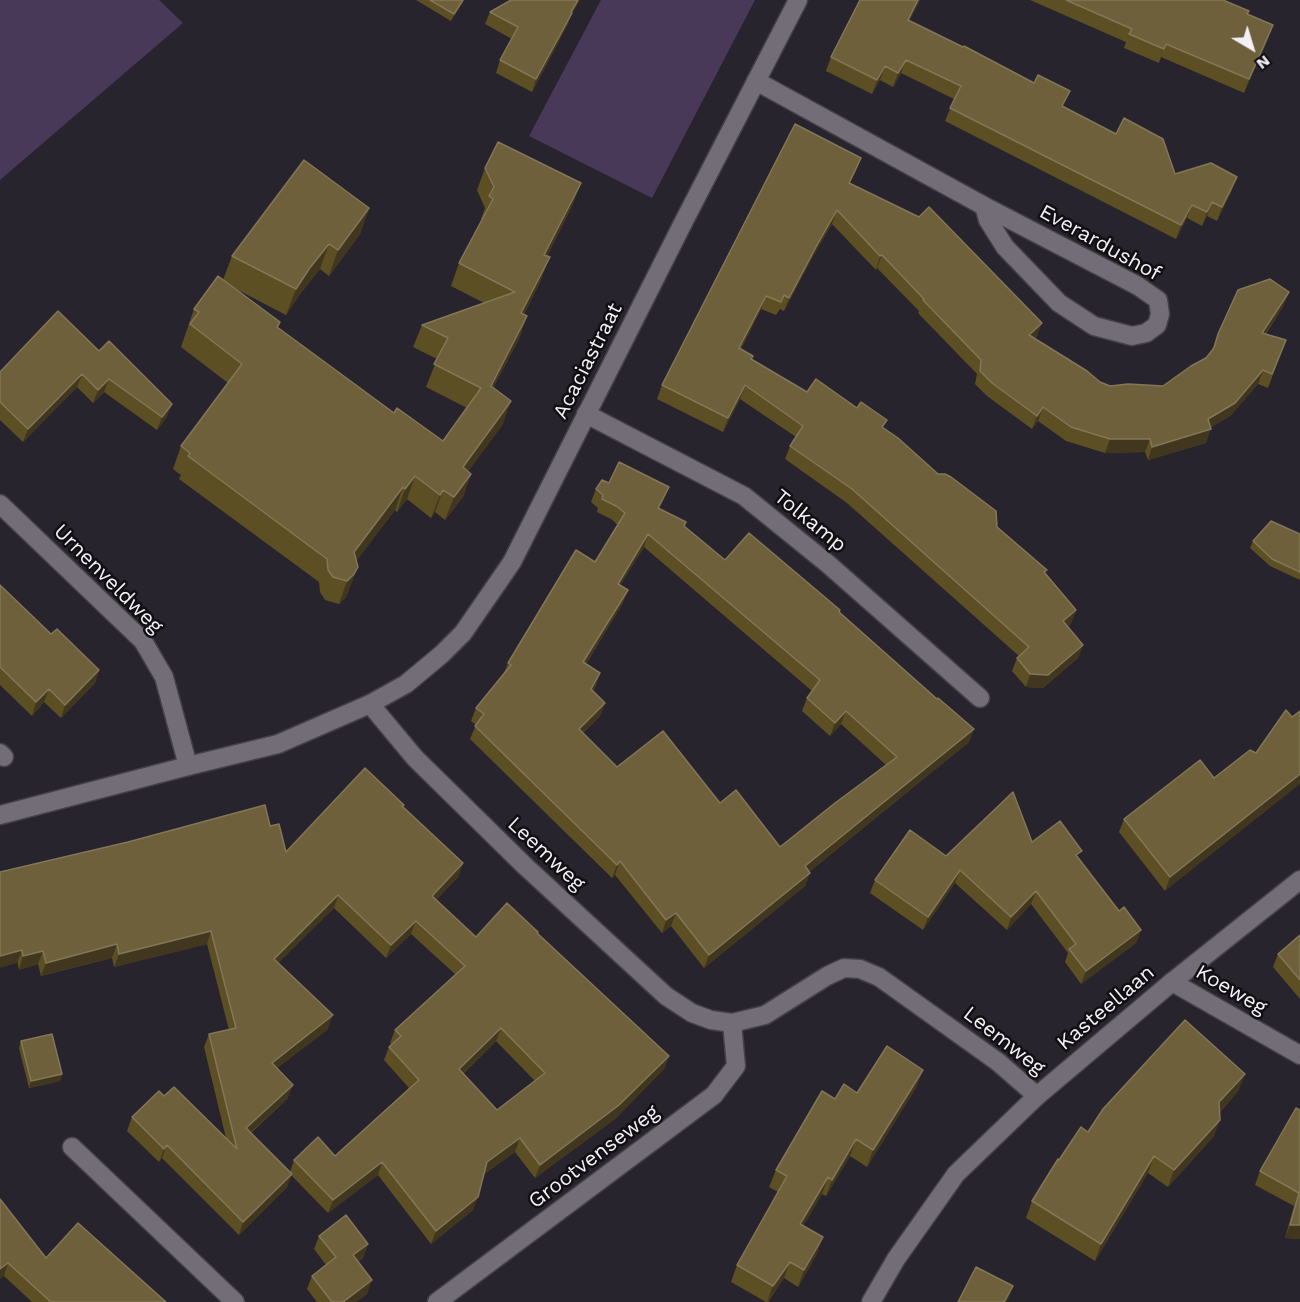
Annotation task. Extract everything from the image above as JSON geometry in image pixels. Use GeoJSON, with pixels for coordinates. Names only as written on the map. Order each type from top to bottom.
{"type":"FeatureCollection","features":[{"type":"Feature","properties":{"kind":"street","name":"Acaciastraat"},"geometry":{"type":"LineString","coordinates":[[370,704],[406,684],[463,633],[512,562],[798,0]]}},
{"type":"Feature","properties":{"kind":"street","name":"Everardushof"},"geometry":{"type":"LineString","coordinates":[[756,81],[984,206],[1138,286],[1158,300],[1160,314],[1157,325],[1146,333],[1132,336],[1094,326],[1059,303],[1005,247],[988,220],[984,206]]}},
{"type":"Feature","properties":{"kind":"street","name":"Tolkamp"},"geometry":{"type":"LineString","coordinates":[[586,414],[744,496],[828,564],[980,698]]}},
{"type":"Feature","properties":{"kind":"street","name":"Urnenveldweg"},"geometry":{"type":"LineString","coordinates":[[0,504],[143,641],[164,677],[188,766]]}},
{"type":"Feature","properties":{"kind":"street"},"geometry":{"type":"LineString","coordinates":[[0,815],[278,744],[370,704]]}},
{"type":"Feature","properties":{"kind":"street","name":"Leemweg"},"geometry":{"type":"LineString","coordinates":[[370,704],[415,758],[525,866],[666,996],[692,1013],[711,1020],[732,1023],[765,1015],[827,976],[844,968],[860,969],[879,977],[998,1062],[1037,1096]]}},
{"type":"Feature","properties":{"kind":"street","name":"Kasteellaan"},"geometry":{"type":"LineString","coordinates":[[871,1302],[896,1259],[956,1174],[1037,1096],[1172,982],[1300,880]]}},
{"type":"Feature","properties":{"kind":"street","name":"Koeweg"},"geometry":{"type":"LineString","coordinates":[[1172,982],[1300,1055]]}},
{"type":"Feature","properties":{"kind":"street","name":"Grootvenseweg"},"geometry":{"type":"LineString","coordinates":[[437,1302],[714,1095],[736,1066],[732,1023]]}},
{"type":"Feature","properties":{"kind":"street"},"geometry":{"type":"LineString","coordinates":[[72,1147],[235,1302]]}},
{"type":"Feature","properties":{"kind":"shaded area"},"geometry":{"type":"Polygon","coordinates":[[[0,0],[159,0],[183,23],[0,180],[0,0]]]}},
{"type":"Feature","properties":{"kind":"shaded area"},"geometry":{"type":"Polygon","coordinates":[[[601,0],[755,0],[652,198],[529,136],[601,0]]]}},
{"type":"Feature","properties":{"kind":"building"},"geometry":{"type":"Polygon","coordinates":[[[430,0],[463,0],[454,14],[430,0]]]}},
{"type":"Feature","properties":{"kind":"building"},"geometry":{"type":"Polygon","coordinates":[[[511,0],[578,0],[536,79],[500,60],[518,27],[490,12],[511,0]]]}},
{"type":"Feature","properties":{"kind":"building"},"geometry":{"type":"Polygon","coordinates":[[[860,0],[918,0],[908,20],[1034,83],[1038,75],[1070,91],[1062,106],[1116,134],[1124,118],[1163,139],[1175,174],[1211,163],[1237,177],[1222,207],[1212,202],[1207,212],[1192,205],[1181,225],[950,108],[961,86],[906,60],[898,73],[885,66],[877,80],[831,57],[860,0]]]}},
{"type":"Feature","properties":{"kind":"building"},"geometry":{"type":"Polygon","coordinates":[[[1066,0],[1223,0],[1273,25],[1249,79],[1166,44],[1164,49],[1129,34],[1132,29],[1066,0]]]}},
{"type":"Feature","properties":{"kind":"building"},"geometry":{"type":"Polygon","coordinates":[[[795,124],[861,158],[849,183],[919,217],[929,207],[1042,323],[1029,335],[1087,371],[1100,382],[1110,386],[1128,384],[1163,386],[1206,358],[1214,348],[1238,290],[1270,279],[1289,292],[1262,333],[1286,340],[1272,374],[1263,370],[1235,403],[1208,419],[1211,429],[1152,447],[1150,439],[1110,439],[1071,427],[1043,407],[1037,416],[992,383],[980,371],[981,360],[837,210],[789,298],[784,295],[781,302],[766,296],[739,348],[753,356],[751,359],[807,392],[816,379],[857,408],[861,402],[887,420],[882,427],[898,438],[938,474],[951,477],[996,511],[997,527],[1047,570],[1044,572],[1076,610],[1063,621],[1083,645],[1048,675],[1030,674],[1017,658],[1029,647],[852,489],[790,446],[803,426],[745,385],[728,418],[662,385],[795,124]]]}},
{"type":"Feature","properties":{"kind":"building"},"geometry":{"type":"Polygon","coordinates":[[[498,142],[581,183],[544,255],[550,257],[521,313],[527,316],[491,386],[511,401],[463,467],[471,474],[454,497],[443,490],[440,495],[415,476],[405,489],[403,487],[354,552],[358,567],[354,574],[347,581],[333,577],[328,570],[327,559],[188,456],[190,453],[181,446],[242,364],[190,324],[199,312],[194,309],[218,276],[280,322],[277,327],[394,413],[397,408],[443,441],[481,388],[434,364],[448,338],[422,325],[515,292],[459,263],[493,199],[489,196],[494,187],[485,168],[498,142]]]}},
{"type":"Feature","properties":{"kind":"building"},"geometry":{"type":"Polygon","coordinates":[[[304,160],[369,208],[338,250],[329,244],[296,289],[232,256],[304,160]]]}},
{"type":"Feature","properties":{"kind":"building"},"geometry":{"type":"Polygon","coordinates":[[[58,311],[99,351],[109,341],[172,404],[162,417],[109,379],[98,390],[82,374],[28,429],[0,402],[0,372],[58,311]]]}},
{"type":"Feature","properties":{"kind":"building"},"geometry":{"type":"Polygon","coordinates":[[[619,462],[669,487],[658,508],[686,522],[684,526],[725,560],[749,533],[974,729],[805,866],[810,873],[709,955],[676,913],[666,920],[620,861],[617,865],[475,726],[484,714],[476,708],[511,665],[508,663],[576,550],[595,562],[625,513],[602,499],[603,495],[596,489],[602,480],[609,483],[619,462]],[[648,534],[618,584],[628,590],[583,662],[600,673],[591,689],[605,703],[579,729],[617,767],[663,731],[720,803],[736,790],[780,847],[897,757],[846,711],[835,723],[807,698],[820,680],[648,534]]]}},
{"type":"Feature","properties":{"kind":"building"},"geometry":{"type":"Polygon","coordinates":[[[1271,521],[1300,534],[1300,572],[1272,559],[1253,541],[1271,521]]]}},
{"type":"Feature","properties":{"kind":"building"},"geometry":{"type":"Polygon","coordinates":[[[0,585],[51,634],[57,629],[99,670],[65,705],[49,689],[36,702],[0,667],[0,585]]]}},
{"type":"Feature","properties":{"kind":"building"},"geometry":{"type":"Polygon","coordinates":[[[1286,710],[1292,717],[1300,711],[1300,774],[1170,877],[1124,819],[1200,760],[1214,778],[1250,750],[1256,753],[1286,710]]]}},
{"type":"Feature","properties":{"kind":"building"},"geometry":{"type":"Polygon","coordinates":[[[365,768],[463,863],[432,896],[476,937],[507,903],[669,1056],[619,1105],[540,1165],[520,1138],[487,1162],[478,1197],[436,1231],[382,1162],[333,1200],[294,1160],[318,1137],[335,1156],[419,1080],[389,1047],[401,1036],[395,1030],[465,966],[416,921],[391,945],[338,895],[274,959],[333,1015],[272,1063],[293,1085],[246,1128],[292,1174],[243,1222],[167,1145],[164,1149],[132,1117],[159,1091],[164,1096],[174,1087],[237,1149],[209,1034],[236,1028],[211,931],[119,954],[117,944],[46,963],[43,951],[23,956],[22,950],[0,956],[0,872],[128,842],[265,805],[270,826],[279,824],[286,852],[365,768]],[[501,1028],[459,1069],[497,1110],[545,1073],[501,1028]]]}},
{"type":"Feature","properties":{"kind":"building"},"geometry":{"type":"Polygon","coordinates":[[[1013,792],[1032,842],[1060,821],[1082,851],[1076,855],[1119,911],[1124,907],[1141,930],[1086,971],[1069,949],[1076,944],[1036,891],[1011,917],[960,870],[928,917],[875,880],[910,830],[946,856],[1013,792]]]}},
{"type":"Feature","properties":{"kind":"building"},"geometry":{"type":"Polygon","coordinates":[[[1300,935],[1300,980],[1278,954],[1300,935]]]}},
{"type":"Feature","properties":{"kind":"building"},"geometry":{"type":"Polygon","coordinates":[[[1185,1020],[1245,1074],[1219,1102],[1220,1120],[1174,1170],[1154,1156],[1101,1244],[1032,1201],[1081,1127],[1088,1132],[1103,1109],[1185,1020]]]}},
{"type":"Feature","properties":{"kind":"building"},"geometry":{"type":"Polygon","coordinates":[[[52,1034],[62,1074],[31,1081],[21,1041],[52,1034]]]}},
{"type":"Feature","properties":{"kind":"building"},"geometry":{"type":"Polygon","coordinates":[[[887,1046],[923,1070],[873,1150],[856,1139],[832,1180],[828,1177],[800,1224],[823,1237],[804,1270],[790,1262],[773,1286],[737,1265],[787,1176],[776,1170],[822,1091],[835,1099],[844,1084],[857,1093],[887,1046]]]}},
{"type":"Feature","properties":{"kind":"building"},"geometry":{"type":"Polygon","coordinates":[[[1296,1108],[1300,1110],[1300,1225],[1290,1225],[1299,1193],[1260,1171],[1296,1108]]]}},
{"type":"Feature","properties":{"kind":"building"},"geometry":{"type":"Polygon","coordinates":[[[0,1199],[46,1258],[78,1223],[166,1302],[51,1302],[8,1263],[0,1269],[0,1199]]]}},
{"type":"Feature","properties":{"kind":"building"},"geometry":{"type":"Polygon","coordinates":[[[346,1215],[368,1244],[353,1255],[372,1280],[343,1302],[332,1302],[312,1276],[336,1257],[319,1236],[346,1215]]]}},
{"type":"Feature","properties":{"kind":"building"},"geometry":{"type":"Polygon","coordinates":[[[976,1267],[1013,1286],[1004,1302],[958,1302],[976,1267]]]}}]}
